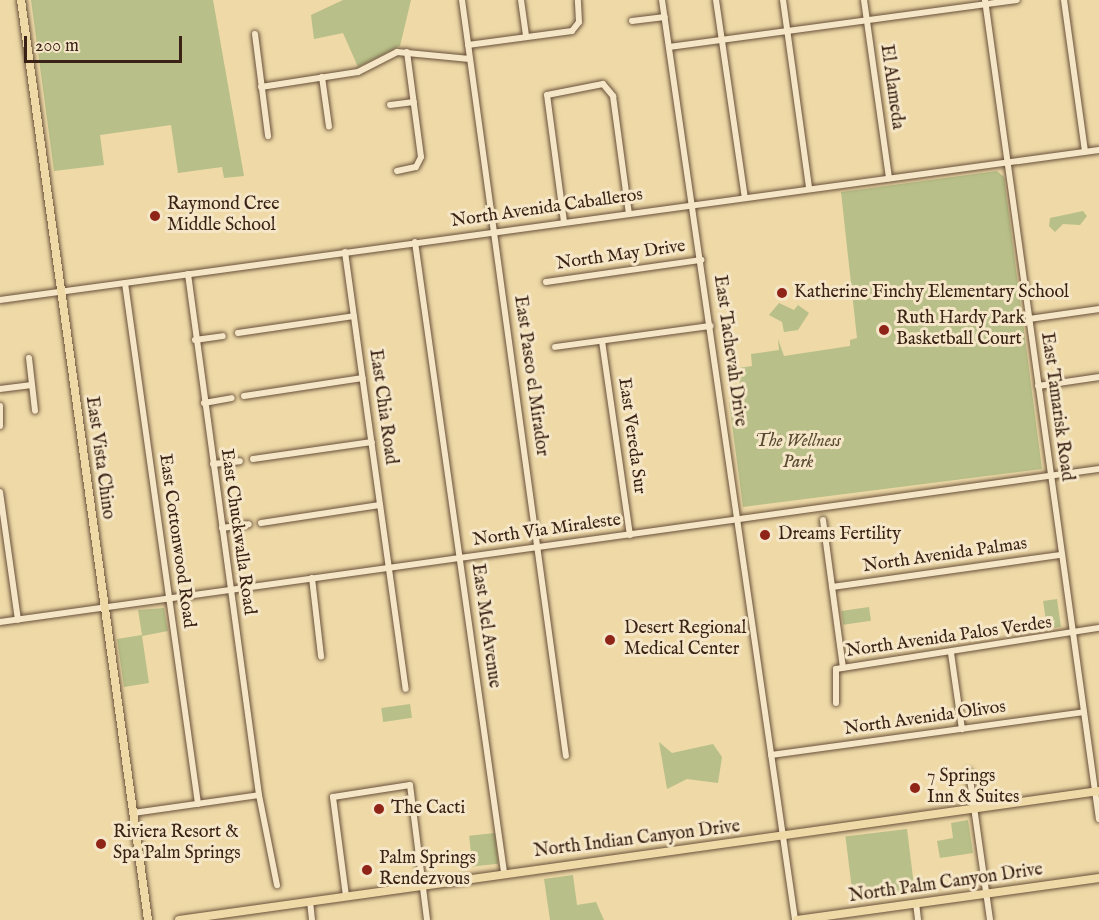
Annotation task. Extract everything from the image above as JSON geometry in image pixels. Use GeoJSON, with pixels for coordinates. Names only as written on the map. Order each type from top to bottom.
{"type":"FeatureCollection","features":[{"type":"Feature","properties":{"kind":"main road","name":"East Vista Chino"},"geometry":{"type":"LineString","coordinates":[[21,0],[148,920]]}},
{"type":"Feature","properties":{"kind":"main road","name":"North Indian Canyon Drive"},"geometry":{"type":"LineString","coordinates":[[179,920],[504,872],[1097,792]]}},
{"type":"Feature","properties":{"kind":"main road","name":"North Palm Canyon Drive"},"geometry":{"type":"LineString","coordinates":[[796,920],[1099,878]]}},
{"type":"Feature","properties":{"kind":"street","name":"East Paseo el Mirador"},"geometry":{"type":"LineString","coordinates":[[462,0],[566,756]]}},
{"type":"Feature","properties":{"kind":"street"},"geometry":{"type":"LineString","coordinates":[[521,0],[526,37]]}},
{"type":"Feature","properties":{"kind":"street"},"geometry":{"type":"LineString","coordinates":[[468,45],[572,31],[579,22],[578,0]]}},
{"type":"Feature","properties":{"kind":"street","name":"East Tachevah Drive"},"geometry":{"type":"LineString","coordinates":[[662,0],[711,326],[736,521],[796,920]]}},
{"type":"Feature","properties":{"kind":"street"},"geometry":{"type":"LineString","coordinates":[[716,0],[745,198]]}},
{"type":"Feature","properties":{"kind":"street"},"geometry":{"type":"LineString","coordinates":[[783,0],[809,188]]}},
{"type":"Feature","properties":{"kind":"street","name":"El Alameda"},"geometry":{"type":"LineString","coordinates":[[864,0],[889,178]]}},
{"type":"Feature","properties":{"kind":"street"},"geometry":{"type":"LineString","coordinates":[[669,47],[985,2],[1017,0]]}},
{"type":"Feature","properties":{"kind":"street"},"geometry":{"type":"LineString","coordinates":[[1064,0],[1085,152]]}},
{"type":"Feature","properties":{"kind":"street","name":"East Tamarisk Road"},"geometry":{"type":"LineString","coordinates":[[985,2],[1099,819]]}},
{"type":"Feature","properties":{"kind":"street"},"geometry":{"type":"LineString","coordinates":[[632,21],[665,17]]}},
{"type":"Feature","properties":{"kind":"street"},"geometry":{"type":"LineString","coordinates":[[255,34],[268,136]]}},
{"type":"Feature","properties":{"kind":"street"},"geometry":{"type":"LineString","coordinates":[[261,87],[358,72],[379,59],[407,52],[470,59]]}},
{"type":"Feature","properties":{"kind":"street"},"geometry":{"type":"LineString","coordinates":[[397,171],[419,165],[407,52]]}},
{"type":"Feature","properties":{"kind":"street"},"geometry":{"type":"LineString","coordinates":[[322,77],[329,127]]}},
{"type":"Feature","properties":{"kind":"street"},"geometry":{"type":"LineString","coordinates":[[564,222],[546,105],[547,95],[555,91],[603,84],[613,96],[629,214]]}},
{"type":"Feature","properties":{"kind":"street"},"geometry":{"type":"LineString","coordinates":[[390,105],[414,102]]}},
{"type":"Feature","properties":{"kind":"street","name":"North Avenida Caballeros"},"geometry":{"type":"LineString","coordinates":[[0,300],[1099,150]]}},
{"type":"Feature","properties":{"kind":"street","name":"East Mel Avenue"},"geometry":{"type":"LineString","coordinates":[[415,242],[504,872]]}},
{"type":"Feature","properties":{"kind":"street","name":"East Chia Road"},"geometry":{"type":"LineString","coordinates":[[345,252],[406,689]]}},
{"type":"Feature","properties":{"kind":"street","name":"North May Drive"},"geometry":{"type":"LineString","coordinates":[[546,282],[701,260]]}},
{"type":"Feature","properties":{"kind":"street","name":"East Chuckwalla Road"},"geometry":{"type":"LineString","coordinates":[[188,274],[195,340],[259,795],[277,885]]}},
{"type":"Feature","properties":{"kind":"street","name":"East Cottonwood Road"},"geometry":{"type":"LineString","coordinates":[[125,283],[198,804]]}},
{"type":"Feature","properties":{"kind":"street"},"geometry":{"type":"LineString","coordinates":[[1029,319],[1099,309]]}},
{"type":"Feature","properties":{"kind":"street"},"geometry":{"type":"LineString","coordinates":[[238,333],[354,316]]}},
{"type":"Feature","properties":{"kind":"street"},"geometry":{"type":"LineString","coordinates":[[555,347],[711,326]]}},
{"type":"Feature","properties":{"kind":"street"},"geometry":{"type":"LineString","coordinates":[[195,340],[223,336]]}},
{"type":"Feature","properties":{"kind":"street","name":"East Vereda Sur"},"geometry":{"type":"LineString","coordinates":[[602,341],[630,535]]}},
{"type":"Feature","properties":{"kind":"street"},"geometry":{"type":"LineString","coordinates":[[29,358],[35,411]]}},
{"type":"Feature","properties":{"kind":"street"},"geometry":{"type":"LineString","coordinates":[[1038,386],[1099,377]]}},
{"type":"Feature","properties":{"kind":"street"},"geometry":{"type":"LineString","coordinates":[[244,396],[363,378]]}},
{"type":"Feature","properties":{"kind":"street"},"geometry":{"type":"LineString","coordinates":[[0,389],[32,385]]}},
{"type":"Feature","properties":{"kind":"street"},"geometry":{"type":"LineString","coordinates":[[204,403],[232,398]]}},
{"type":"Feature","properties":{"kind":"street"},"geometry":{"type":"LineString","coordinates":[[0,406],[0,426]]}},
{"type":"Feature","properties":{"kind":"street"},"geometry":{"type":"LineString","coordinates":[[253,459],[372,442]]}},
{"type":"Feature","properties":{"kind":"street"},"geometry":{"type":"LineString","coordinates":[[213,464],[240,461]]}},
{"type":"Feature","properties":{"kind":"street","name":"North Via Miraleste"},"geometry":{"type":"LineString","coordinates":[[0,622],[1099,469]]}},
{"type":"Feature","properties":{"kind":"street"},"geometry":{"type":"LineString","coordinates":[[0,493],[18,620]]}},
{"type":"Feature","properties":{"kind":"street"},"geometry":{"type":"LineString","coordinates":[[261,522],[380,505]]}},
{"type":"Feature","properties":{"kind":"street"},"geometry":{"type":"LineString","coordinates":[[823,520],[843,668]]}},
{"type":"Feature","properties":{"kind":"street"},"geometry":{"type":"LineString","coordinates":[[222,528],[249,524]]}},
{"type":"Feature","properties":{"kind":"street"},"geometry":{"type":"LineString","coordinates":[[0,556],[9,555]]}},
{"type":"Feature","properties":{"kind":"street","name":"North Avenida Palmas"},"geometry":{"type":"LineString","coordinates":[[832,586],[1061,555]]}},
{"type":"Feature","properties":{"kind":"street"},"geometry":{"type":"LineString","coordinates":[[312,578],[321,656]]}},
{"type":"Feature","properties":{"kind":"street","name":"North Avenida Palos Verdes"},"geometry":{"type":"LineString","coordinates":[[836,703],[833,672],[843,668],[1073,636],[1099,628]]}},
{"type":"Feature","properties":{"kind":"street"},"geometry":{"type":"LineString","coordinates":[[951,653],[962,729]]}},
{"type":"Feature","properties":{"kind":"street","name":"North Avenida Olivos"},"geometry":{"type":"LineString","coordinates":[[771,755],[1083,712]]}},
{"type":"Feature","properties":{"kind":"street"},"geometry":{"type":"LineString","coordinates":[[969,772],[990,920]]}},
{"type":"Feature","properties":{"kind":"street"},"geometry":{"type":"LineString","coordinates":[[346,896],[333,797],[410,785],[427,920]]}},
{"type":"Feature","properties":{"kind":"street"},"geometry":{"type":"LineString","coordinates":[[133,813],[259,795]]}},
{"type":"Feature","properties":{"kind":"street"},"geometry":{"type":"LineString","coordinates":[[310,901],[312,920]]}},
{"type":"Feature","properties":{"kind":"street"},"geometry":{"type":"LineString","coordinates":[[916,903],[918,920]]}},
{"type":"Feature","properties":{"kind":"green space"},"geometry":{"type":"Polygon","coordinates":[[[31,0],[213,0],[244,176],[224,178],[222,167],[178,173],[171,125],[100,135],[104,165],[54,171],[31,0]]]}},
{"type":"Feature","properties":{"kind":"green space"},"geometry":{"type":"Polygon","coordinates":[[[343,0],[411,0],[400,46],[358,67],[343,33],[314,39],[311,15],[343,0]]]}},
{"type":"Feature","properties":{"kind":"green space","name":"The Wellness Park"},"geometry":{"type":"Polygon","coordinates":[[[997,171],[1004,177],[1042,469],[743,507],[729,402],[742,400],[738,368],[752,366],[751,354],[779,350],[778,339],[784,356],[850,346],[850,340],[857,338],[841,192],[997,171]]]}},
{"type":"Feature","properties":{"kind":"green space"},"geometry":{"type":"Polygon","coordinates":[[[1083,211],[1087,216],[1080,225],[1063,224],[1055,232],[1049,226],[1050,218],[1083,211]]]}},
{"type":"Feature","properties":{"kind":"green space"},"geometry":{"type":"Polygon","coordinates":[[[779,303],[794,310],[798,305],[809,313],[798,330],[784,332],[782,322],[769,315],[779,303]]]}},
{"type":"Feature","properties":{"kind":"green space"},"geometry":{"type":"Polygon","coordinates":[[[1057,599],[1061,627],[1047,629],[1043,601],[1057,599]]]}},
{"type":"Feature","properties":{"kind":"green space"},"geometry":{"type":"Polygon","coordinates":[[[869,607],[871,621],[843,625],[841,611],[869,607]]]}},
{"type":"Feature","properties":{"kind":"green space"},"geometry":{"type":"Polygon","coordinates":[[[164,608],[168,631],[142,636],[149,683],[124,687],[117,639],[142,635],[138,610],[164,608]]]}},
{"type":"Feature","properties":{"kind":"green space"},"geometry":{"type":"Polygon","coordinates":[[[410,704],[412,718],[383,722],[381,708],[410,704]]]}},
{"type":"Feature","properties":{"kind":"green space"},"geometry":{"type":"Polygon","coordinates":[[[659,742],[672,753],[713,744],[722,757],[718,783],[687,779],[667,789],[659,742]]]}},
{"type":"Feature","properties":{"kind":"green space"},"geometry":{"type":"Polygon","coordinates":[[[968,820],[973,853],[940,858],[937,841],[953,838],[951,823],[968,820]]]}},
{"type":"Feature","properties":{"kind":"green space"},"geometry":{"type":"Polygon","coordinates":[[[907,829],[915,893],[853,900],[845,837],[907,829]]]}},
{"type":"Feature","properties":{"kind":"green space"},"geometry":{"type":"Polygon","coordinates":[[[495,833],[498,864],[472,867],[469,836],[495,833]]]}},
{"type":"Feature","properties":{"kind":"green space"},"geometry":{"type":"Polygon","coordinates":[[[573,875],[577,905],[596,902],[604,920],[550,920],[544,879],[573,875]]]}},
{"type":"Feature","properties":{"kind":"place","name":"Raymond Cree Middle School"},"geometry":{"type":"Point","coordinates":[155,216]}},
{"type":"Feature","properties":{"kind":"place","name":"Katherine Finchy Elementary School"},"geometry":{"type":"Point","coordinates":[782,293]}},
{"type":"Feature","properties":{"kind":"place","name":"Ruth Hardy Park Basketball Court"},"geometry":{"type":"Point","coordinates":[884,330]}},
{"type":"Feature","properties":{"kind":"place","name":"Dreams Fertility"},"geometry":{"type":"Point","coordinates":[765,535]}},
{"type":"Feature","properties":{"kind":"place","name":"Desert Regional Medical Center"},"geometry":{"type":"Point","coordinates":[610,640]}},
{"type":"Feature","properties":{"kind":"place","name":"7 Springs Inn & Suites"},"geometry":{"type":"Point","coordinates":[915,788]}},
{"type":"Feature","properties":{"kind":"place","name":"The Cacti"},"geometry":{"type":"Point","coordinates":[379,809]}},
{"type":"Feature","properties":{"kind":"place","name":"Riviera Resort & Spa Palm Springs"},"geometry":{"type":"Point","coordinates":[101,844]}},
{"type":"Feature","properties":{"kind":"place","name":"Palm Springs Rendezvous"},"geometry":{"type":"Point","coordinates":[367,870]}}]}
